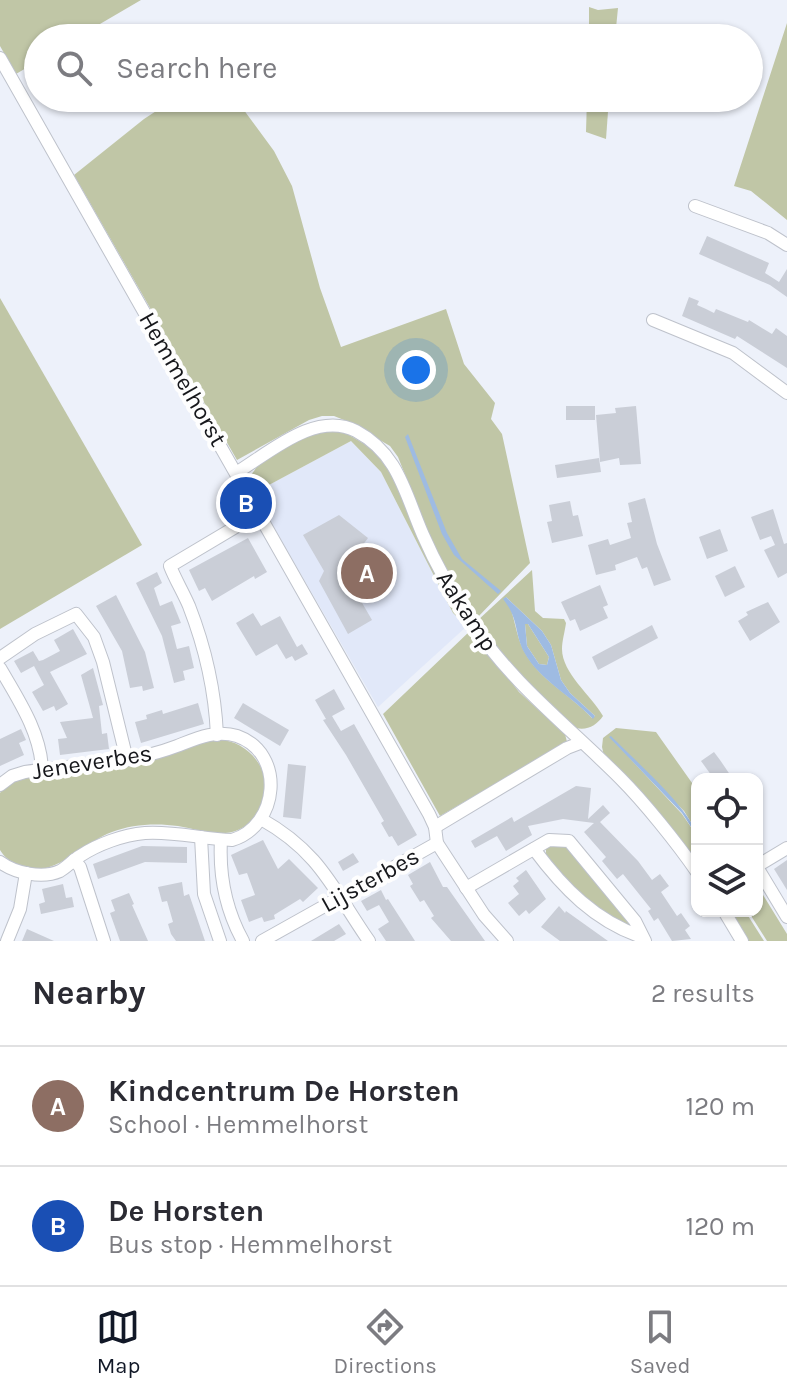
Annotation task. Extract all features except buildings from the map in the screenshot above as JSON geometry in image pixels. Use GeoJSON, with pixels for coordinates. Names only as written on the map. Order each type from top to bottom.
{"type":"FeatureCollection","features":[{"type":"Feature","properties":{"kind":"street","name":"Hemmelhorst"},"geometry":{"type":"LineString","coordinates":[[0,58],[24,100]]}},
{"type":"Feature","properties":{"kind":"street","name":"Hemmelhorst"},"geometry":{"type":"LineString","coordinates":[[31,112],[435,827]]}},
{"type":"Feature","properties":{"kind":"street"},"geometry":{"type":"LineString","coordinates":[[695,206],[768,233],[787,245]]}},
{"type":"Feature","properties":{"kind":"street"},"geometry":{"type":"LineString","coordinates":[[653,320],[733,353],[787,393]]}},
{"type":"Feature","properties":{"kind":"street","name":"Aakamp"},"geometry":{"type":"LineString","coordinates":[[236,473],[311,428],[330,423],[355,431],[389,457],[403,481],[443,577],[506,669],[621,779],[691,865]]}},
{"type":"Feature","properties":{"kind":"street"},"geometry":{"type":"LineString","coordinates":[[0,862],[9,869],[26,873],[60,871],[98,846],[143,833],[221,840],[240,837],[261,819],[270,801],[268,766],[259,751],[247,742],[235,735],[217,735],[204,650],[187,601],[170,566],[259,513]]}},
{"type":"Feature","properties":{"kind":"street"},"geometry":{"type":"LineString","coordinates":[[0,658],[35,634],[76,614],[94,637],[113,694],[127,760]]}},
{"type":"Feature","properties":{"kind":"street"},"geometry":{"type":"LineString","coordinates":[[0,668],[21,704],[36,740],[42,770]]}},
{"type":"Feature","properties":{"kind":"street","name":"Jeneverbes"},"geometry":{"type":"LineString","coordinates":[[0,785],[12,776],[127,760],[202,736],[217,735]]}},
{"type":"Feature","properties":{"kind":"street","name":"Lijsterbes"},"geometry":{"type":"LineString","coordinates":[[435,827],[580,743]]}},
{"type":"Feature","properties":{"kind":"street"},"geometry":{"type":"LineString","coordinates":[[261,819],[280,830],[312,857],[342,896],[369,941]]}},
{"type":"Feature","properties":{"kind":"street"},"geometry":{"type":"LineString","coordinates":[[435,827],[437,843],[484,915],[507,941]]}},
{"type":"Feature","properties":{"kind":"street"},"geometry":{"type":"LineString","coordinates":[[201,837],[204,894],[220,941]]}},
{"type":"Feature","properties":{"kind":"street"},"geometry":{"type":"LineString","coordinates":[[221,840],[226,898],[243,941]]}},
{"type":"Feature","properties":{"kind":"street"},"geometry":{"type":"LineString","coordinates":[[466,888],[549,840],[569,841],[618,898],[635,921],[643,939]]}},
{"type":"Feature","properties":{"kind":"street","name":"Lijsterbes"},"geometry":{"type":"LineString","coordinates":[[262,941],[437,843]]}},
{"type":"Feature","properties":{"kind":"street"},"geometry":{"type":"LineString","coordinates":[[763,863],[787,848]]}},
{"type":"Feature","properties":{"kind":"street"},"geometry":{"type":"LineString","coordinates":[[534,849],[559,882],[583,904],[609,922],[643,939]]}},
{"type":"Feature","properties":{"kind":"street"},"geometry":{"type":"LineString","coordinates":[[74,860],[80,867],[104,941]]}},
{"type":"Feature","properties":{"kind":"street"},"geometry":{"type":"LineString","coordinates":[[7,941],[20,909],[26,873]]}},
{"type":"Feature","properties":{"kind":"street"},"geometry":{"type":"LineString","coordinates":[[763,877],[787,917]]}},
{"type":"Feature","properties":{"kind":"street"},"geometry":{"type":"LineString","coordinates":[[728,917],[742,941]]}},
{"type":"Feature","properties":{"kind":"shaded area"},"geometry":{"type":"Polygon","coordinates":[[[351,441],[381,472],[453,613],[467,626],[378,707],[254,493],[351,441]]]}},
{"type":"Feature","properties":{"kind":"green space"},"geometry":{"type":"Polygon","coordinates":[[[0,0],[141,0],[100,24],[24,24],[24,69],[16,74],[0,46],[0,0]]]}},
{"type":"Feature","properties":{"kind":"green space"},"geometry":{"type":"Polygon","coordinates":[[[589,7],[598,10],[618,8],[616,24],[589,24],[589,7]]]}},
{"type":"Feature","properties":{"kind":"green space"},"geometry":{"type":"Polygon","coordinates":[[[787,23],[787,220],[751,191],[734,186],[758,112],[763,112],[763,97],[787,23]]]}},
{"type":"Feature","properties":{"kind":"green space"},"geometry":{"type":"Polygon","coordinates":[[[155,112],[245,112],[274,151],[292,186],[320,288],[341,347],[446,309],[464,364],[495,403],[491,419],[502,434],[530,563],[476,619],[434,547],[398,457],[390,446],[349,422],[334,416],[322,416],[309,420],[237,460],[74,175],[155,112]]]}},
{"type":"Feature","properties":{"kind":"green space"},"geometry":{"type":"Polygon","coordinates":[[[587,112],[608,112],[606,139],[586,132],[587,112]]]}},
{"type":"Feature","properties":{"kind":"green space"},"geometry":{"type":"Polygon","coordinates":[[[0,298],[142,545],[0,629],[0,298]]]}},
{"type":"Feature","properties":{"kind":"green space"},"geometry":{"type":"Polygon","coordinates":[[[339,429],[383,455],[467,626],[453,613],[381,472],[351,441],[254,493],[248,479],[262,460],[315,430],[339,429]]]}},
{"type":"Feature","properties":{"kind":"green space"},"geometry":{"type":"Polygon","coordinates":[[[532,570],[535,611],[543,618],[564,619],[563,658],[603,716],[601,719],[584,729],[566,723],[524,680],[477,621],[532,570]],[[506,597],[521,645],[530,661],[592,718],[595,716],[561,680],[551,645],[542,631],[506,597]]]}},
{"type":"Feature","properties":{"kind":"green space"},"geometry":{"type":"Polygon","coordinates":[[[525,624],[528,624],[549,657],[547,665],[539,664],[527,646],[525,624]]]}},
{"type":"Feature","properties":{"kind":"green space"},"geometry":{"type":"Polygon","coordinates":[[[471,630],[519,692],[565,734],[567,742],[440,816],[383,714],[471,630]]]}},
{"type":"Feature","properties":{"kind":"green space"},"geometry":{"type":"Polygon","coordinates":[[[616,728],[656,732],[691,782],[691,822],[684,811],[610,737],[691,827],[691,857],[604,756],[603,738],[616,728]]]}},
{"type":"Feature","properties":{"kind":"green space"},"geometry":{"type":"Polygon","coordinates":[[[218,739],[235,743],[249,752],[265,778],[266,793],[262,807],[253,820],[238,830],[216,833],[170,825],[128,827],[101,837],[43,869],[18,865],[0,850],[0,793],[5,786],[25,777],[109,769],[218,739]]]}},
{"type":"Feature","properties":{"kind":"green space"},"geometry":{"type":"Polygon","coordinates":[[[561,842],[602,883],[632,928],[593,908],[546,858],[546,847],[561,842]]]}},
{"type":"Feature","properties":{"kind":"green space"},"geometry":{"type":"Polygon","coordinates":[[[763,895],[787,934],[787,941],[767,941],[752,917],[763,917],[763,895]]]}},
{"type":"Feature","properties":{"kind":"green space"},"geometry":{"type":"Polygon","coordinates":[[[733,917],[749,917],[764,941],[748,941],[733,917]]]}},
{"type":"Feature","properties":{"kind":"water"},"geometry":{"type":"Polygon","coordinates":[[[408,434],[447,533],[462,559],[501,591],[498,594],[454,555],[442,534],[405,437],[408,434]]]}},
{"type":"Feature","properties":{"kind":"water"},"geometry":{"type":"Polygon","coordinates":[[[506,597],[542,631],[551,645],[561,680],[595,716],[593,719],[547,680],[531,662],[521,645],[512,613],[503,599],[506,597]],[[525,624],[527,646],[539,664],[547,665],[549,657],[528,624],[525,624]]]}},
{"type":"Feature","properties":{"kind":"water"},"geometry":{"type":"Polygon","coordinates":[[[609,737],[673,798],[691,822],[691,827],[682,813],[609,737]]]}},
{"type":"Feature","properties":{"kind":"place","name":"De Horsten"},"geometry":{"type":"Point","coordinates":[246,503]}},
{"type":"Feature","properties":{"kind":"place","name":"Kindcentrum De Horsten"},"geometry":{"type":"Point","coordinates":[367,573]}}]}
